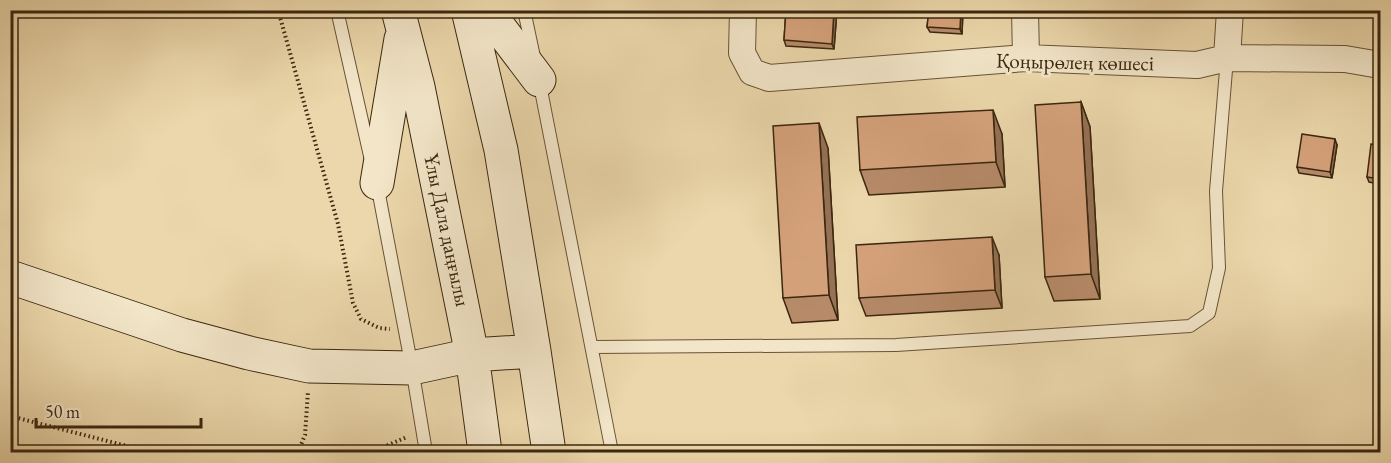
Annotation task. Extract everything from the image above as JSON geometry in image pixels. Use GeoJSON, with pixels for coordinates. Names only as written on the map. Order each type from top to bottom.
{"type":"FeatureCollection","features":[{"type":"Feature","properties":{"kind":"main road"},"geometry":{"type":"LineString","coordinates":[[468,10],[501,150],[549,453]]}},
{"type":"Feature","properties":{"kind":"main road"},"geometry":{"type":"LineString","coordinates":[[486,10],[539,80]]}},
{"type":"Feature","properties":{"kind":"main road"},"geometry":{"type":"LineString","coordinates":[[377,183],[400,19]]}},
{"type":"Feature","properties":{"kind":"main road","name":"Ұлы Дала даңғылы"},"geometry":{"type":"LineString","coordinates":[[400,19],[420,98],[472,354],[485,453]]}},
{"type":"Feature","properties":{"kind":"main road"},"geometry":{"type":"LineString","coordinates":[[10,277],[182,335],[309,366],[412,368],[472,354],[534,351]]}},
{"type":"Feature","properties":{"kind":"street","name":"Қоңырөлең көшесі"},"geometry":{"type":"LineString","coordinates":[[742,10],[742,53],[752,72],[769,78],[1026,57],[1197,65],[1227,58],[1345,59],[1380,65]]}},
{"type":"Feature","properties":{"kind":"street"},"geometry":{"type":"LineString","coordinates":[[1025,10],[1026,57]]}},
{"type":"Feature","properties":{"kind":"street"},"geometry":{"type":"LineString","coordinates":[[1227,58],[1230,10]]}},
{"type":"Feature","properties":{"kind":"lane"},"geometry":{"type":"LineString","coordinates":[[337,10],[377,183],[426,453]]}},
{"type":"Feature","properties":{"kind":"lane"},"geometry":{"type":"LineString","coordinates":[[524,10],[612,453]]}},
{"type":"Feature","properties":{"kind":"lane"},"geometry":{"type":"LineString","coordinates":[[592,347],[896,345],[1190,326],[1209,313],[1219,268],[1216,191],[1227,58]]}},
{"type":"Feature","properties":{"kind":"path"},"geometry":{"type":"LineString","coordinates":[[278,10],[338,224],[353,303],[361,319],[379,328],[405,332]]}},
{"type":"Feature","properties":{"kind":"path"},"geometry":{"type":"LineString","coordinates":[[298,453],[304,435],[309,366]]}},
{"type":"Feature","properties":{"kind":"path"},"geometry":{"type":"LineString","coordinates":[[10,416],[127,446],[143,453]]}},
{"type":"Feature","properties":{"kind":"path"},"geometry":{"type":"LineString","coordinates":[[381,453],[388,445],[422,430]]}},
{"type":"Feature","properties":{"kind":"building"},"geometry":{"type":"Polygon","coordinates":[[[786,10],[834,10],[832,44],[784,40],[786,10]]]}},
{"type":"Feature","properties":{"kind":"building"},"geometry":{"type":"Polygon","coordinates":[[[929,10],[961,10],[960,29],[927,27],[929,10]]]}},
{"type":"Feature","properties":{"kind":"building"},"geometry":{"type":"Polygon","coordinates":[[[1081,102],[1091,274],[1045,277],[1035,105],[1081,102]]]}},
{"type":"Feature","properties":{"kind":"building"},"geometry":{"type":"Polygon","coordinates":[[[993,110],[996,162],[860,170],[857,117],[993,110]]]}},
{"type":"Feature","properties":{"kind":"building"},"geometry":{"type":"Polygon","coordinates":[[[819,123],[829,295],[783,298],[773,126],[819,123]]]}},
{"type":"Feature","properties":{"kind":"building"},"geometry":{"type":"Polygon","coordinates":[[[1302,134],[1335,139],[1330,172],[1297,167],[1302,134]]]}},
{"type":"Feature","properties":{"kind":"building"},"geometry":{"type":"Polygon","coordinates":[[[1371,144],[1380,145],[1380,179],[1367,177],[1371,144]]]}},
{"type":"Feature","properties":{"kind":"building"},"geometry":{"type":"Polygon","coordinates":[[[992,237],[995,290],[859,298],[856,245],[992,237]]]}}]}
